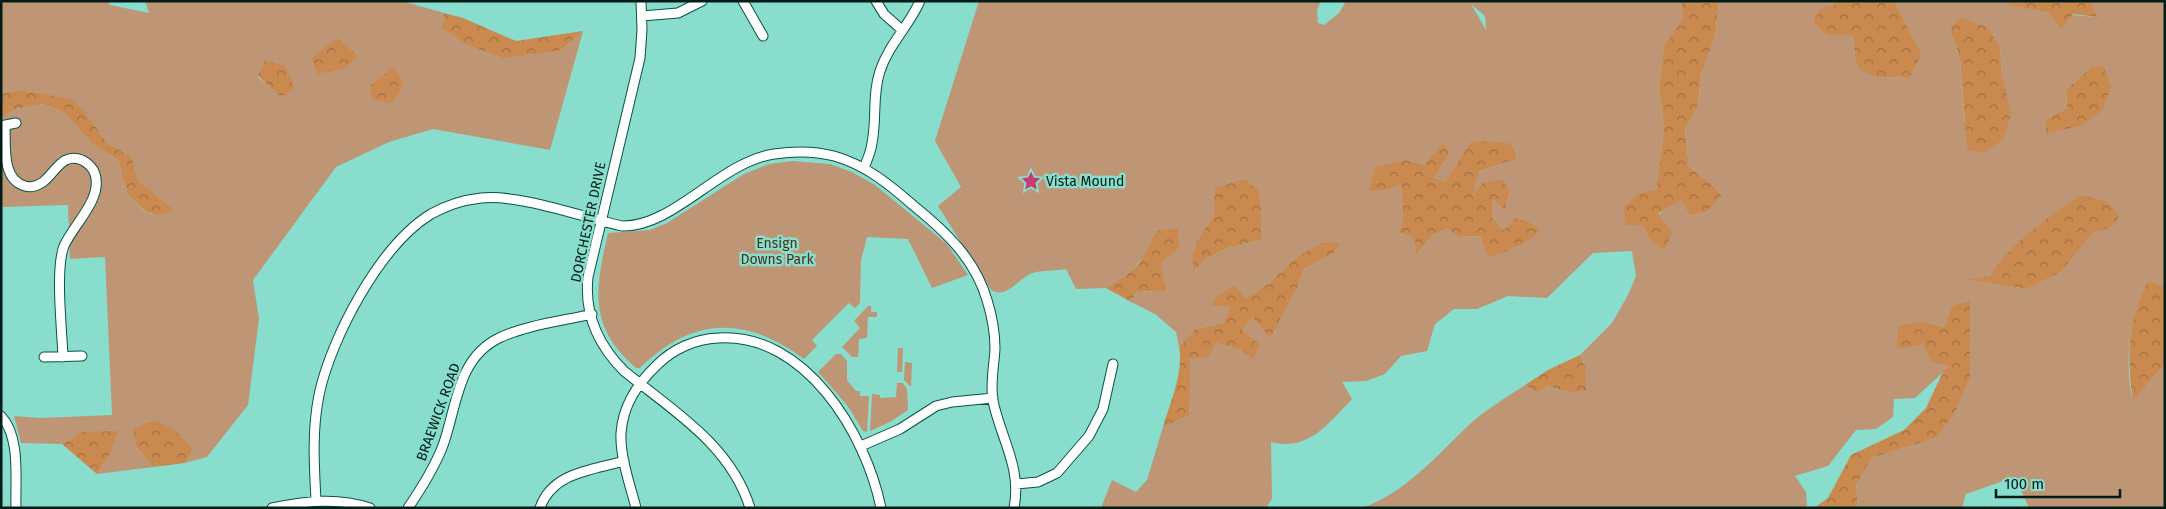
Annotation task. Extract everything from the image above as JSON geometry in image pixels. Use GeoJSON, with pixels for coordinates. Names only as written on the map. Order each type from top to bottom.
{"type":"FeatureCollection","features":[{"type":"Feature","properties":{"kind":"street","name":"DORCHESTER DRIVE"},"geometry":{"type":"LineString","coordinates":[[641,1],[640,58],[587,287],[588,305],[592,314],[592,323],[604,348],[624,371],[710,441],[735,474],[750,508]]}},
{"type":"Feature","properties":{"kind":"street"},"geometry":{"type":"LineString","coordinates":[[642,16],[678,13],[702,1]]}},
{"type":"Feature","properties":{"kind":"street"},"geometry":{"type":"LineString","coordinates":[[743,1],[763,36]]}},
{"type":"Feature","properties":{"kind":"street"},"geometry":{"type":"LineString","coordinates":[[876,1],[884,14],[902,30]]}},
{"type":"Feature","properties":{"kind":"street"},"geometry":{"type":"LineString","coordinates":[[864,168],[872,143],[873,104],[878,75],[888,50],[920,1]]}},
{"type":"Feature","properties":{"kind":"street"},"geometry":{"type":"LineString","coordinates":[[16,123],[3,125],[8,167],[13,179],[22,185],[36,186],[45,180],[58,164],[71,158],[86,162],[95,174],[96,184],[89,206],[66,242],[61,260],[63,356]]}},
{"type":"Feature","properties":{"kind":"street"},"geometry":{"type":"LineString","coordinates":[[316,500],[314,433],[320,392],[330,358],[344,325],[364,290],[387,257],[413,228],[430,215],[450,205],[484,198],[507,198],[629,226],[648,222],[723,175],[754,160],[772,154],[815,152],[835,156],[864,168],[891,185],[943,230],[961,250],[976,272],[987,299],[993,327],[995,348],[993,398],[1014,468],[1016,484],[1014,508]]}},
{"type":"Feature","properties":{"kind":"street","name":"BRAEWICK ROAD"},"geometry":{"type":"LineString","coordinates":[[408,508],[436,463],[462,380],[468,366],[479,352],[492,342],[508,334],[592,314]]}},
{"type":"Feature","properties":{"kind":"street"},"geometry":{"type":"LineString","coordinates":[[636,508],[621,443],[623,418],[630,399],[639,383],[658,363],[673,352],[693,342],[720,338],[748,340],[768,346],[795,363],[826,393],[845,419],[861,446],[874,478],[881,508]]}},
{"type":"Feature","properties":{"kind":"street"},"geometry":{"type":"LineString","coordinates":[[44,357],[82,356]]}},
{"type":"Feature","properties":{"kind":"street"},"geometry":{"type":"LineString","coordinates":[[1016,484],[1038,482],[1056,473],[1089,436],[1103,409],[1114,364]]}},
{"type":"Feature","properties":{"kind":"street"},"geometry":{"type":"LineString","coordinates":[[861,446],[900,429],[936,406],[952,402],[993,398]]}},
{"type":"Feature","properties":{"kind":"street"},"geometry":{"type":"LineString","coordinates":[[1,416],[11,429],[14,440],[16,508]]}},
{"type":"Feature","properties":{"kind":"street"},"geometry":{"type":"LineString","coordinates":[[540,508],[549,492],[564,479],[577,473],[624,461]]}},
{"type":"Feature","properties":{"kind":"street"},"geometry":{"type":"LineString","coordinates":[[272,508],[316,500],[344,502],[370,508]]}},
{"type":"Feature","properties":{"kind":"green space"},"geometry":{"type":"Polygon","coordinates":[[[1,1],[108,1],[110,5],[149,13],[145,1],[402,1],[444,13],[443,28],[561,50],[583,31],[550,150],[433,129],[389,142],[336,167],[253,280],[259,319],[248,405],[207,457],[185,463],[193,448],[137,448],[153,467],[97,474],[109,456],[81,432],[62,444],[21,443],[14,416],[40,418],[112,415],[105,257],[70,259],[68,205],[2,207],[1,118],[16,109],[43,104],[65,113],[92,144],[118,160],[128,195],[145,212],[161,216],[175,210],[138,180],[132,157],[107,143],[86,113],[41,93],[17,90],[1,94],[1,1]],[[264,61],[258,77],[281,96],[295,89],[264,61]]]}},
{"type":"Feature","properties":{"kind":"green space"},"geometry":{"type":"Polygon","coordinates":[[[979,1],[1321,1],[1317,10],[1318,23],[1324,25],[1339,13],[1346,1],[1681,1],[1683,18],[1664,47],[1659,86],[1664,129],[1656,191],[1639,193],[1643,225],[1648,237],[1658,215],[1681,199],[1690,216],[1707,212],[1722,196],[1713,185],[1689,167],[1685,130],[1698,105],[1701,75],[1715,37],[1719,1],[1833,1],[1838,5],[1827,35],[1853,34],[1855,57],[1877,77],[1910,78],[1922,54],[1894,1],[2010,1],[2010,5],[2050,13],[2096,17],[2091,1],[2165,1],[2165,287],[2148,280],[2133,324],[2130,339],[2129,370],[2133,401],[2165,364],[2165,508],[2029,508],[2015,477],[1966,494],[1962,508],[1858,508],[1856,485],[1872,458],[1936,438],[1970,376],[1945,327],[1924,322],[1923,344],[1951,365],[1915,398],[1894,399],[1893,417],[1876,429],[1856,430],[1828,466],[1795,476],[1806,492],[1807,508],[1362,508],[1378,501],[1407,483],[1477,418],[1525,385],[1537,393],[1548,386],[1571,393],[1585,367],[1580,355],[1612,323],[1628,295],[1636,276],[1632,251],[1593,253],[1547,298],[1508,296],[1477,309],[1454,309],[1435,324],[1427,351],[1401,356],[1385,374],[1366,381],[1342,382],[1352,399],[1326,426],[1307,439],[1296,443],[1271,442],[1272,499],[1266,508],[1101,508],[1112,480],[1136,492],[1147,480],[1163,427],[1189,416],[1189,358],[1216,343],[1242,351],[1242,330],[1253,318],[1270,337],[1298,287],[1304,269],[1334,253],[1297,257],[1269,283],[1246,298],[1235,285],[1211,306],[1232,307],[1224,323],[1195,329],[1179,347],[1176,332],[1155,314],[1131,302],[1137,292],[1153,292],[1160,262],[1180,248],[1155,231],[1146,254],[1129,274],[1106,288],[1076,289],[1066,269],[1030,274],[1007,291],[997,292],[991,290],[938,206],[961,187],[935,141],[979,1]],[[1471,4],[1486,30],[1485,16],[1471,4]],[[1950,29],[1960,59],[1965,124],[2002,74],[2000,48],[1950,29]],[[2092,66],[2066,90],[2067,108],[2046,119],[2083,125],[2092,66]],[[1512,144],[1446,181],[1434,178],[1449,154],[1424,165],[1407,160],[1387,190],[1401,185],[1403,218],[1399,233],[1415,239],[1417,254],[1432,236],[1447,228],[1458,237],[1480,236],[1487,257],[1541,229],[1531,223],[1504,230],[1492,217],[1492,198],[1505,210],[1510,192],[1471,199],[1479,171],[1517,159],[1512,144]],[[1214,215],[1196,248],[1193,272],[1207,258],[1228,248],[1261,240],[1214,215]],[[2119,217],[1990,276],[1967,279],[2026,289],[2080,248],[2093,233],[2113,227],[2119,217]]]}},
{"type":"Feature","properties":{"kind":"green space"},"geometry":{"type":"Polygon","coordinates":[[[1681,1],[1719,1],[1715,37],[1701,75],[1698,105],[1685,130],[1689,167],[1713,185],[1722,196],[1707,212],[1690,216],[1681,200],[1658,214],[1672,232],[1664,250],[1648,237],[1643,225],[1625,225],[1624,206],[1639,193],[1656,190],[1664,129],[1659,86],[1664,46],[1683,18],[1681,1]]]}},
{"type":"Feature","properties":{"kind":"green space"},"geometry":{"type":"Polygon","coordinates":[[[1833,1],[1894,1],[1922,54],[1910,78],[1877,77],[1860,70],[1855,57],[1853,35],[1827,35],[1813,22],[1820,9],[1837,5],[1833,1]]]}},
{"type":"Feature","properties":{"kind":"green space"},"geometry":{"type":"Polygon","coordinates":[[[2010,1],[2091,1],[2097,17],[2073,14],[2061,29],[2050,13],[2009,5],[2010,1]]]}},
{"type":"Feature","properties":{"kind":"green space"},"geometry":{"type":"Polygon","coordinates":[[[444,13],[463,18],[516,41],[583,31],[561,50],[504,58],[467,45],[442,28],[444,13]]]}},
{"type":"Feature","properties":{"kind":"green space"},"geometry":{"type":"Polygon","coordinates":[[[1961,17],[1987,27],[2000,48],[2002,74],[2011,114],[2003,140],[1982,153],[1967,149],[1960,59],[1950,29],[1961,17]]]}},
{"type":"Feature","properties":{"kind":"green space"},"geometry":{"type":"Polygon","coordinates":[[[337,38],[358,56],[345,68],[317,74],[312,58],[337,38]]]}},
{"type":"Feature","properties":{"kind":"green space"},"geometry":{"type":"Polygon","coordinates":[[[264,61],[285,65],[295,89],[281,97],[258,76],[264,61]]]}},
{"type":"Feature","properties":{"kind":"green space"},"geometry":{"type":"Polygon","coordinates":[[[394,66],[404,85],[392,103],[372,100],[370,86],[394,66]]]}},
{"type":"Feature","properties":{"kind":"green space"},"geometry":{"type":"Polygon","coordinates":[[[2092,66],[2104,67],[2111,87],[2103,109],[2083,125],[2046,134],[2046,119],[2067,108],[2066,90],[2092,66]]]}},
{"type":"Feature","properties":{"kind":"green space"},"geometry":{"type":"Polygon","coordinates":[[[17,90],[72,100],[86,113],[107,143],[132,157],[138,180],[175,210],[161,216],[146,212],[128,195],[118,160],[92,144],[65,113],[43,104],[16,109],[1,118],[1,94],[17,90]]]}},
{"type":"Feature","properties":{"kind":"green space"},"geometry":{"type":"Polygon","coordinates":[[[1489,141],[1512,144],[1517,159],[1479,171],[1472,197],[1483,182],[1503,180],[1510,192],[1505,210],[1492,199],[1492,217],[1504,230],[1516,218],[1541,229],[1516,247],[1487,257],[1480,236],[1458,237],[1447,228],[1432,236],[1416,255],[1415,239],[1399,233],[1403,218],[1401,185],[1387,190],[1369,191],[1375,167],[1407,160],[1424,165],[1444,143],[1449,154],[1434,178],[1446,181],[1471,142],[1489,141]]]}},
{"type":"Feature","properties":{"kind":"green space","name":"Ensign Downs Park"},"geometry":{"type":"Polygon","coordinates":[[[793,161],[830,164],[852,172],[875,185],[947,244],[968,275],[932,288],[908,239],[867,237],[861,260],[860,303],[855,308],[849,303],[812,340],[817,346],[804,359],[782,345],[761,335],[741,329],[720,328],[700,331],[680,339],[660,351],[640,368],[636,368],[620,353],[610,337],[603,322],[599,306],[600,272],[608,233],[650,230],[667,223],[744,174],[769,164],[793,161]]]}},
{"type":"Feature","properties":{"kind":"green space"},"geometry":{"type":"Polygon","coordinates":[[[1245,179],[1259,191],[1261,240],[1228,248],[1207,258],[1193,272],[1193,254],[1199,238],[1214,215],[1215,188],[1245,179]]]}},
{"type":"Feature","properties":{"kind":"green space"},"geometry":{"type":"Polygon","coordinates":[[[2081,195],[2108,202],[2119,217],[2113,227],[2093,233],[2060,272],[2026,289],[1964,279],[1990,276],[2019,241],[2081,195]]]}},
{"type":"Feature","properties":{"kind":"green space"},"geometry":{"type":"Polygon","coordinates":[[[1177,228],[1180,248],[1161,262],[1166,291],[1137,292],[1131,302],[1106,288],[1132,271],[1142,259],[1155,231],[1177,228]]]}},
{"type":"Feature","properties":{"kind":"green space"},"geometry":{"type":"Polygon","coordinates":[[[1322,243],[1340,243],[1334,253],[1304,269],[1298,287],[1270,338],[1253,318],[1242,330],[1259,344],[1254,359],[1242,351],[1216,343],[1208,357],[1190,358],[1189,416],[1163,427],[1180,367],[1179,347],[1195,329],[1224,323],[1231,307],[1210,306],[1218,296],[1235,285],[1246,298],[1269,283],[1297,257],[1322,243]]]}},
{"type":"Feature","properties":{"kind":"green space"},"geometry":{"type":"Polygon","coordinates":[[[2148,280],[2165,287],[2165,364],[2133,401],[2129,354],[2130,339],[2136,311],[2148,280]]]}},
{"type":"Feature","properties":{"kind":"green space"},"geometry":{"type":"Polygon","coordinates":[[[1970,301],[1970,377],[1955,412],[1936,438],[1872,458],[1856,485],[1858,508],[1814,508],[1828,498],[1851,455],[1904,430],[1926,408],[1943,372],[1950,366],[1932,362],[1923,344],[1897,349],[1898,326],[1924,322],[1945,327],[1952,306],[1970,301]]]}},
{"type":"Feature","properties":{"kind":"green space"},"geometry":{"type":"Polygon","coordinates":[[[868,306],[871,306],[871,312],[877,312],[877,317],[868,317],[867,338],[859,339],[858,357],[852,357],[842,347],[860,328],[854,321],[868,306]]]}},
{"type":"Feature","properties":{"kind":"green space"},"geometry":{"type":"Polygon","coordinates":[[[898,348],[903,348],[902,372],[897,372],[898,348]]]}},
{"type":"Feature","properties":{"kind":"green space"},"geometry":{"type":"Polygon","coordinates":[[[836,354],[841,354],[847,361],[847,380],[856,391],[860,391],[860,396],[869,396],[867,432],[863,431],[847,405],[818,372],[836,354]]]}},
{"type":"Feature","properties":{"kind":"green space"},"geometry":{"type":"Polygon","coordinates":[[[1580,355],[1585,367],[1586,390],[1571,393],[1548,386],[1537,393],[1525,385],[1548,370],[1580,355]]]}},
{"type":"Feature","properties":{"kind":"green space"},"geometry":{"type":"Polygon","coordinates":[[[905,362],[912,363],[911,387],[904,380],[905,362]]]}},
{"type":"Feature","properties":{"kind":"green space"},"geometry":{"type":"Polygon","coordinates":[[[897,383],[903,383],[907,389],[908,410],[890,422],[870,431],[872,394],[880,395],[880,398],[896,397],[897,383]]]}},
{"type":"Feature","properties":{"kind":"green space"},"geometry":{"type":"Polygon","coordinates":[[[155,420],[175,430],[193,449],[185,463],[153,467],[137,448],[133,429],[155,420]]]}},
{"type":"Feature","properties":{"kind":"green space"},"geometry":{"type":"Polygon","coordinates":[[[118,431],[109,456],[97,474],[62,444],[81,432],[118,431]]]}},
{"type":"Feature","properties":{"kind":"place","name":"Vista Mound"},"geometry":{"type":"Point","coordinates":[1031,181]}}]}
